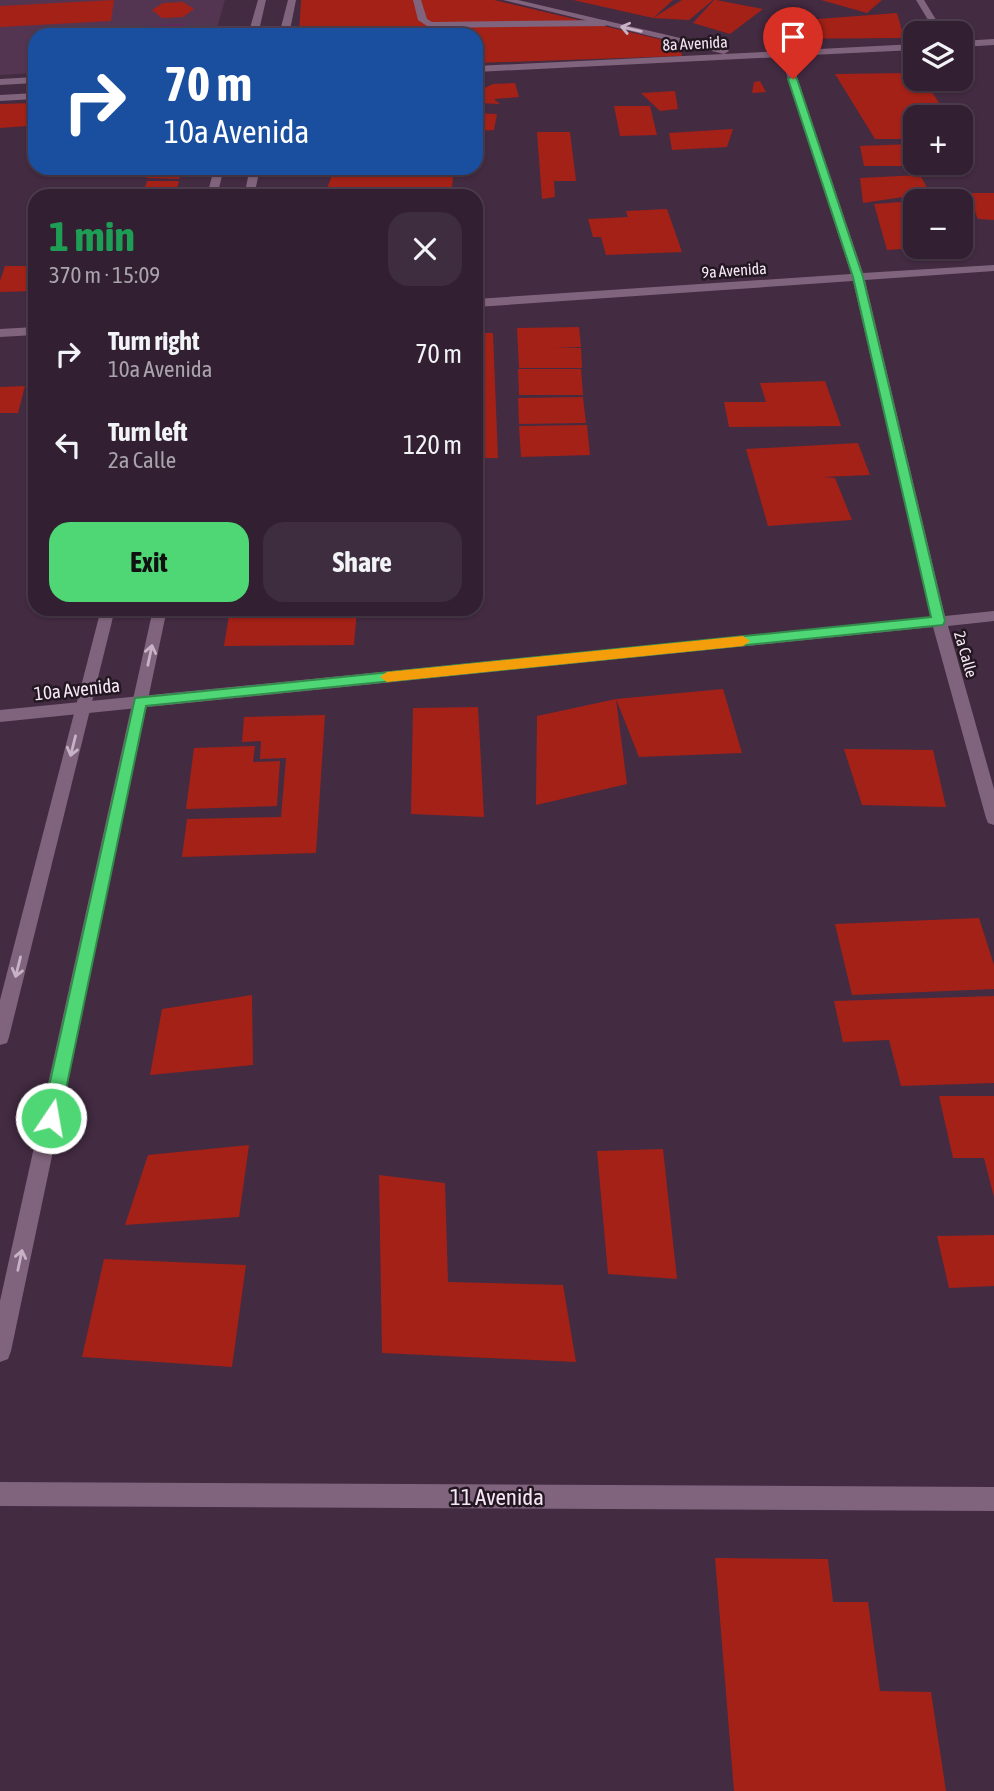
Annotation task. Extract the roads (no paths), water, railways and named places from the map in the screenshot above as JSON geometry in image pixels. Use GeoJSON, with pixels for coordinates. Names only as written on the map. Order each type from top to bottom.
{"type":"FeatureCollection","features":[{"type":"Feature","properties":{"kind":"street"},"geometry":{"type":"LineString","coordinates":[[255,28],[262,0]]}},
{"type":"Feature","properties":{"kind":"street"},"geometry":{"type":"LineString","coordinates":[[286,28],[292,0]]}},
{"type":"Feature","properties":{"kind":"street"},"geometry":{"type":"LineString","coordinates":[[417,0],[423,20],[430,25],[605,23]]}},
{"type":"Feature","properties":{"kind":"street"},"geometry":{"type":"LineString","coordinates":[[507,0],[745,56]]}},
{"type":"Feature","properties":{"kind":"street"},"geometry":{"type":"LineString","coordinates":[[920,0],[933,21]]}},
{"type":"Feature","properties":{"kind":"street"},"geometry":{"type":"LineString","coordinates":[[973,44],[994,43]]}},
{"type":"Feature","properties":{"kind":"street","name":"8a Avenida"},"geometry":{"type":"LineString","coordinates":[[483,69],[903,48]]}},
{"type":"Feature","properties":{"kind":"street","name":"2a Calle"},"geometry":{"type":"LineString","coordinates":[[785,54],[858,277],[939,621],[994,818]]}},
{"type":"Feature","properties":{"kind":"street"},"geometry":{"type":"LineString","coordinates":[[0,82],[28,80]]}},
{"type":"Feature","properties":{"kind":"street"},"geometry":{"type":"LineString","coordinates":[[0,98],[28,96]]}},
{"type":"Feature","properties":{"kind":"street","name":"9a Avenida"},"geometry":{"type":"LineString","coordinates":[[483,303],[994,268]]}},
{"type":"Feature","properties":{"kind":"street"},"geometry":{"type":"LineString","coordinates":[[0,333],[28,331]]}},
{"type":"Feature","properties":{"kind":"street"},"geometry":{"type":"LineString","coordinates":[[0,1037],[106,616]]}},
{"type":"Feature","properties":{"kind":"street"},"geometry":{"type":"LineString","coordinates":[[0,1351],[158,616]]}},
{"type":"Feature","properties":{"kind":"street","name":"10a Avenida"},"geometry":{"type":"LineString","coordinates":[[0,716],[994,617]]}},
{"type":"Feature","properties":{"kind":"street","name":"11 Avenida"},"geometry":{"type":"LineString","coordinates":[[0,1494],[994,1499]]}}]}
